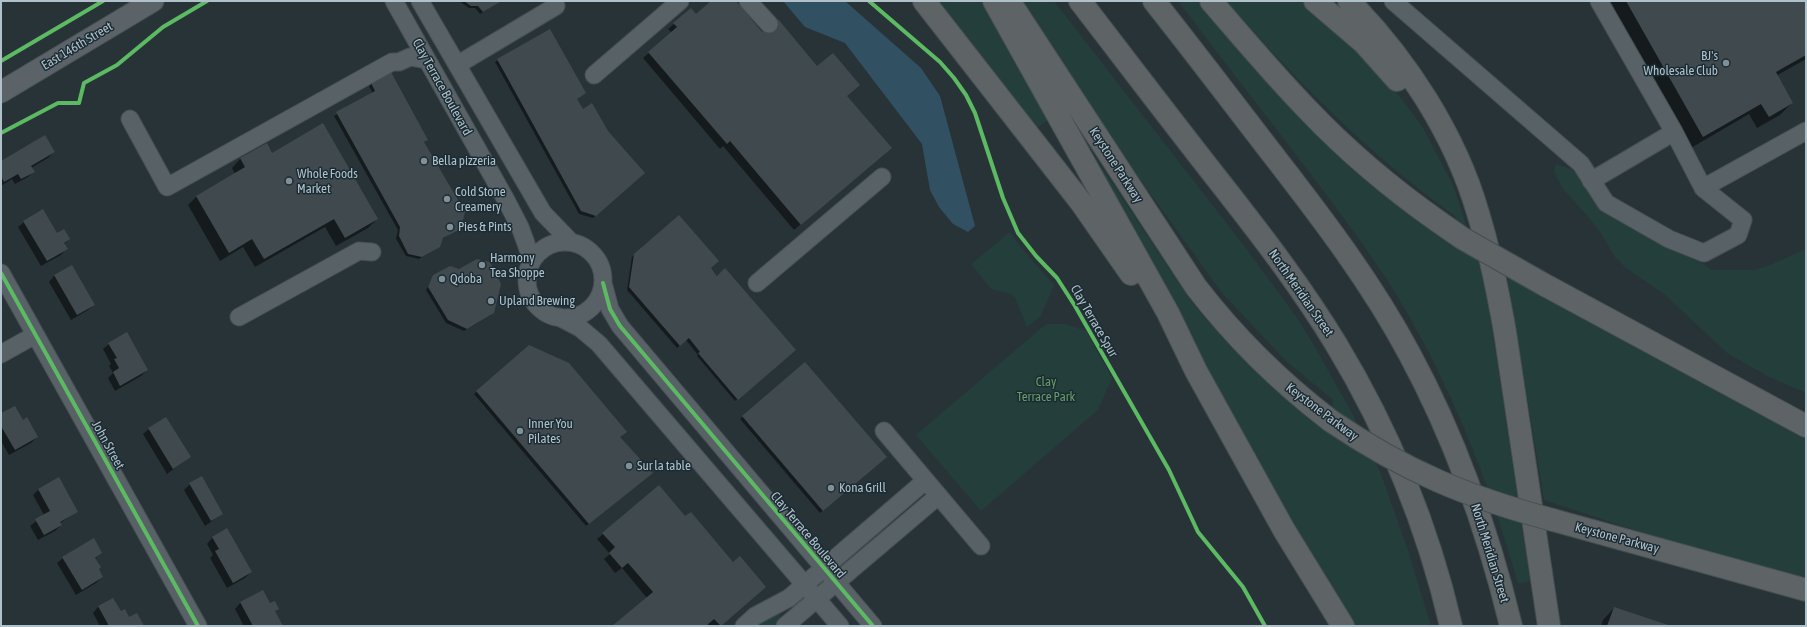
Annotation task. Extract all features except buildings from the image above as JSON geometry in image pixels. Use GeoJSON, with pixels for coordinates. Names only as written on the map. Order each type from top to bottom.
{"type":"FeatureCollection","features":[{"type":"Feature","properties":{"kind":"highway"},"geometry":{"type":"LineString","coordinates":[[924,1],[1080,201],[1196,372]]}},
{"type":"Feature","properties":{"kind":"highway"},"geometry":{"type":"LineString","coordinates":[[994,1],[1168,313],[1196,372],[1284,530],[1343,626]]}},
{"type":"Feature","properties":{"kind":"highway","name":"Keystone Parkway"},"geometry":{"type":"LineString","coordinates":[[1009,1],[1196,288],[1222,320],[1262,363],[1304,401],[1331,422],[1387,457],[1440,483],[1498,505],[1806,590]]}},
{"type":"Feature","properties":{"kind":"highway","name":"North Meridian Street"},"geometry":{"type":"LineString","coordinates":[[1080,1],[1277,257],[1336,343],[1371,406],[1395,458],[1431,554],[1451,626]]}},
{"type":"Feature","properties":{"kind":"highway","name":"North Meridian Street"},"geometry":{"type":"LineString","coordinates":[[1154,1],[1336,238],[1369,285],[1399,336],[1432,399],[1464,470],[1497,568],[1511,626]]}},
{"type":"Feature","properties":{"kind":"highway"},"geometry":{"type":"LineString","coordinates":[[1211,1],[1285,86],[1328,130],[1388,185],[1439,222],[1462,238],[1543,284],[1806,426]]}},
{"type":"Feature","properties":{"kind":"highway"},"geometry":{"type":"LineString","coordinates":[[1315,1],[1364,43],[1390,72],[1417,107],[1445,152],[1484,236]]}},
{"type":"Feature","properties":{"kind":"highway"},"geometry":{"type":"LineString","coordinates":[[1350,1],[1399,59],[1435,116],[1456,155],[1469,186],[1496,284],[1505,332],[1549,626]]}},
{"type":"Feature","properties":{"kind":"highway"},"geometry":{"type":"LineString","coordinates":[[1284,530],[1326,626]]}},
{"type":"Feature","properties":{"kind":"main road","name":"East 146th Street"},"geometry":{"type":"LineString","coordinates":[[1,92],[153,1]]}},
{"type":"Feature","properties":{"kind":"street","name":"Clay Terrace Boulevard"},"geometry":{"type":"LineString","coordinates":[[394,1],[506,200],[520,227],[532,260]]}},
{"type":"Feature","properties":{"kind":"street","name":"Clay Terrace Boulevard"},"geometry":{"type":"LineString","coordinates":[[420,1],[543,213],[571,242]]}},
{"type":"Feature","properties":{"kind":"street"},"geometry":{"type":"LineString","coordinates":[[594,75],[680,1]]}},
{"type":"Feature","properties":{"kind":"street"},"geometry":{"type":"LineString","coordinates":[[748,1],[769,24]]}},
{"type":"Feature","properties":{"kind":"street"},"geometry":{"type":"LineString","coordinates":[[1393,1],[1581,164],[1606,203],[1669,239],[1704,253],[1738,235],[1743,220],[1703,188],[1674,132],[1599,1]]}},
{"type":"Feature","properties":{"kind":"street"},"geometry":{"type":"LineString","coordinates":[[457,65],[556,6]]}},
{"type":"Feature","properties":{"kind":"street"},"geometry":{"type":"LineString","coordinates":[[392,62],[393,54],[417,42],[426,42],[434,46],[467,104],[508,151]]}},
{"type":"Feature","properties":{"kind":"street"},"geometry":{"type":"LineString","coordinates":[[130,119],[167,187],[392,62],[399,62],[410,57],[427,60]]}},
{"type":"Feature","properties":{"kind":"street"},"geometry":{"type":"LineString","coordinates":[[1703,188],[1806,131]]}},
{"type":"Feature","properties":{"kind":"street"},"geometry":{"type":"LineString","coordinates":[[1591,181],[1674,132]]}},
{"type":"Feature","properties":{"kind":"street"},"geometry":{"type":"LineString","coordinates":[[757,283],[882,177]]}},
{"type":"Feature","properties":{"kind":"street"},"geometry":{"type":"LineString","coordinates":[[559,317],[576,316],[592,307],[601,292],[603,283],[600,265],[595,256],[587,249],[571,242],[562,242],[545,248],[532,260],[527,276],[529,293],[541,309],[580,328],[599,344],[840,626]]}},
{"type":"Feature","properties":{"kind":"street"},"geometry":{"type":"LineString","coordinates":[[239,317],[359,251],[372,252]]}},
{"type":"Feature","properties":{"kind":"street","name":"John Street"},"geometry":{"type":"LineString","coordinates":[[1,273],[34,335],[198,626]]}},
{"type":"Feature","properties":{"kind":"street","name":"Clay Terrace Boulevard"},"geometry":{"type":"LineString","coordinates":[[603,283],[610,309],[620,326],[873,626]]}},
{"type":"Feature","properties":{"kind":"street"},"geometry":{"type":"LineString","coordinates":[[1,354],[34,335]]}},
{"type":"Feature","properties":{"kind":"street"},"geometry":{"type":"LineString","coordinates":[[884,432],[981,546]]}},
{"type":"Feature","properties":{"kind":"street"},"geometry":{"type":"LineString","coordinates":[[744,626],[755,616],[789,598],[925,481]]}},
{"type":"Feature","properties":{"kind":"street"},"geometry":{"type":"LineString","coordinates":[[785,626],[837,584],[938,496]]}},
{"type":"Feature","properties":{"kind":"green space"},"geometry":{"type":"Polygon","coordinates":[[[936,1],[982,1],[1049,119],[1034,130],[936,1]]]}},
{"type":"Feature","properties":{"kind":"green space"},"geometry":{"type":"Polygon","coordinates":[[[1022,1],[1054,1],[1245,247],[1298,319],[1352,413],[1381,474],[1408,550],[1431,626],[1350,626],[1088,157],[1093,154],[1186,294],[1231,347],[1275,389],[1328,430],[1333,400],[1286,361],[1222,293],[1139,178],[1022,1]]]}},
{"type":"Feature","properties":{"kind":"green space"},"geometry":{"type":"Polygon","coordinates":[[[1178,1],[1198,1],[1272,86],[1330,147],[1390,199],[1461,247],[1455,216],[1392,167],[1334,115],[1306,88],[1226,1],[1302,1],[1324,18],[1381,72],[1422,126],[1453,185],[1480,267],[1489,308],[1530,581],[1518,584],[1494,506],[1465,430],[1431,357],[1391,286],[1367,250],[1329,199],[1178,1]]]}},
{"type":"Feature","properties":{"kind":"green space"},"geometry":{"type":"Polygon","coordinates":[[[1556,164],[1571,169],[1712,270],[1755,270],[1806,249],[1806,393],[1767,376],[1727,353],[1664,294],[1626,268],[1615,257],[1600,232],[1590,219],[1562,188],[1554,171],[1556,164]]]}},
{"type":"Feature","properties":{"kind":"green space"},"geometry":{"type":"Polygon","coordinates":[[[1010,232],[1023,250],[1054,285],[1041,316],[1027,327],[1015,298],[1011,294],[991,289],[971,264],[1010,232]]]}},
{"type":"Feature","properties":{"kind":"green space"},"geometry":{"type":"Polygon","coordinates":[[[1507,275],[1806,434],[1806,580],[1665,540],[1544,500],[1507,275]]]}},
{"type":"Feature","properties":{"kind":"green space","name":"Clay Terrace Park"},"geometry":{"type":"Polygon","coordinates":[[[1046,324],[1065,324],[1086,331],[1112,378],[1098,410],[981,511],[916,435],[1046,324]]]}},
{"type":"Feature","properties":{"kind":"green space"},"geometry":{"type":"Polygon","coordinates":[[[778,612],[781,619],[775,626],[749,626],[778,612]]]}},
{"type":"Feature","properties":{"kind":"water"},"geometry":{"type":"Polygon","coordinates":[[[783,1],[845,1],[921,68],[940,96],[975,226],[968,232],[953,224],[939,207],[930,190],[922,144],[845,43],[805,27],[783,1]]]}},
{"type":"Feature","properties":{"kind":"cycle path"},"geometry":{"type":"LineString","coordinates":[[1,61],[103,1]]}},
{"type":"Feature","properties":{"kind":"cycle path"},"geometry":{"type":"LineString","coordinates":[[1,133],[58,103],[79,103],[84,83],[117,65],[163,27],[207,1]]}},
{"type":"Feature","properties":{"kind":"cycle path","name":"Clay Terrace Spur"},"geometry":{"type":"LineString","coordinates":[[869,1],[940,62],[966,95],[975,113],[1003,198],[1018,233],[1036,256],[1057,278],[1075,306],[1169,470],[1198,532],[1243,587],[1265,626]]}},
{"type":"Feature","properties":{"kind":"cycle path"},"geometry":{"type":"LineString","coordinates":[[1,273],[198,626]]}},
{"type":"Feature","properties":{"kind":"cycle path"},"geometry":{"type":"LineString","coordinates":[[603,283],[610,309],[620,326],[873,626]]}},
{"type":"Feature","properties":{"kind":"place","name":"BJ's Wholesale Club"},"geometry":{"type":"Point","coordinates":[1726,63]}},
{"type":"Feature","properties":{"kind":"place","name":"Bella pizzeria"},"geometry":{"type":"Point","coordinates":[424,161]}},
{"type":"Feature","properties":{"kind":"place","name":"Whole Foods Market"},"geometry":{"type":"Point","coordinates":[289,181]}},
{"type":"Feature","properties":{"kind":"place","name":"Cold Stone Creamery"},"geometry":{"type":"Point","coordinates":[447,199]}},
{"type":"Feature","properties":{"kind":"place","name":"Pies & Pints"},"geometry":{"type":"Point","coordinates":[450,227]}},
{"type":"Feature","properties":{"kind":"place","name":"Harmony Tea Shoppe"},"geometry":{"type":"Point","coordinates":[482,265]}},
{"type":"Feature","properties":{"kind":"place","name":"Qdoba"},"geometry":{"type":"Point","coordinates":[442,279]}},
{"type":"Feature","properties":{"kind":"place","name":"Upland Brewing"},"geometry":{"type":"Point","coordinates":[491,301]}},
{"type":"Feature","properties":{"kind":"place","name":"Inner You Pilates"},"geometry":{"type":"Point","coordinates":[520,431]}},
{"type":"Feature","properties":{"kind":"place","name":"Sur la table"},"geometry":{"type":"Point","coordinates":[629,466]}},
{"type":"Feature","properties":{"kind":"place","name":"Kona Grill"},"geometry":{"type":"Point","coordinates":[831,488]}}]}
